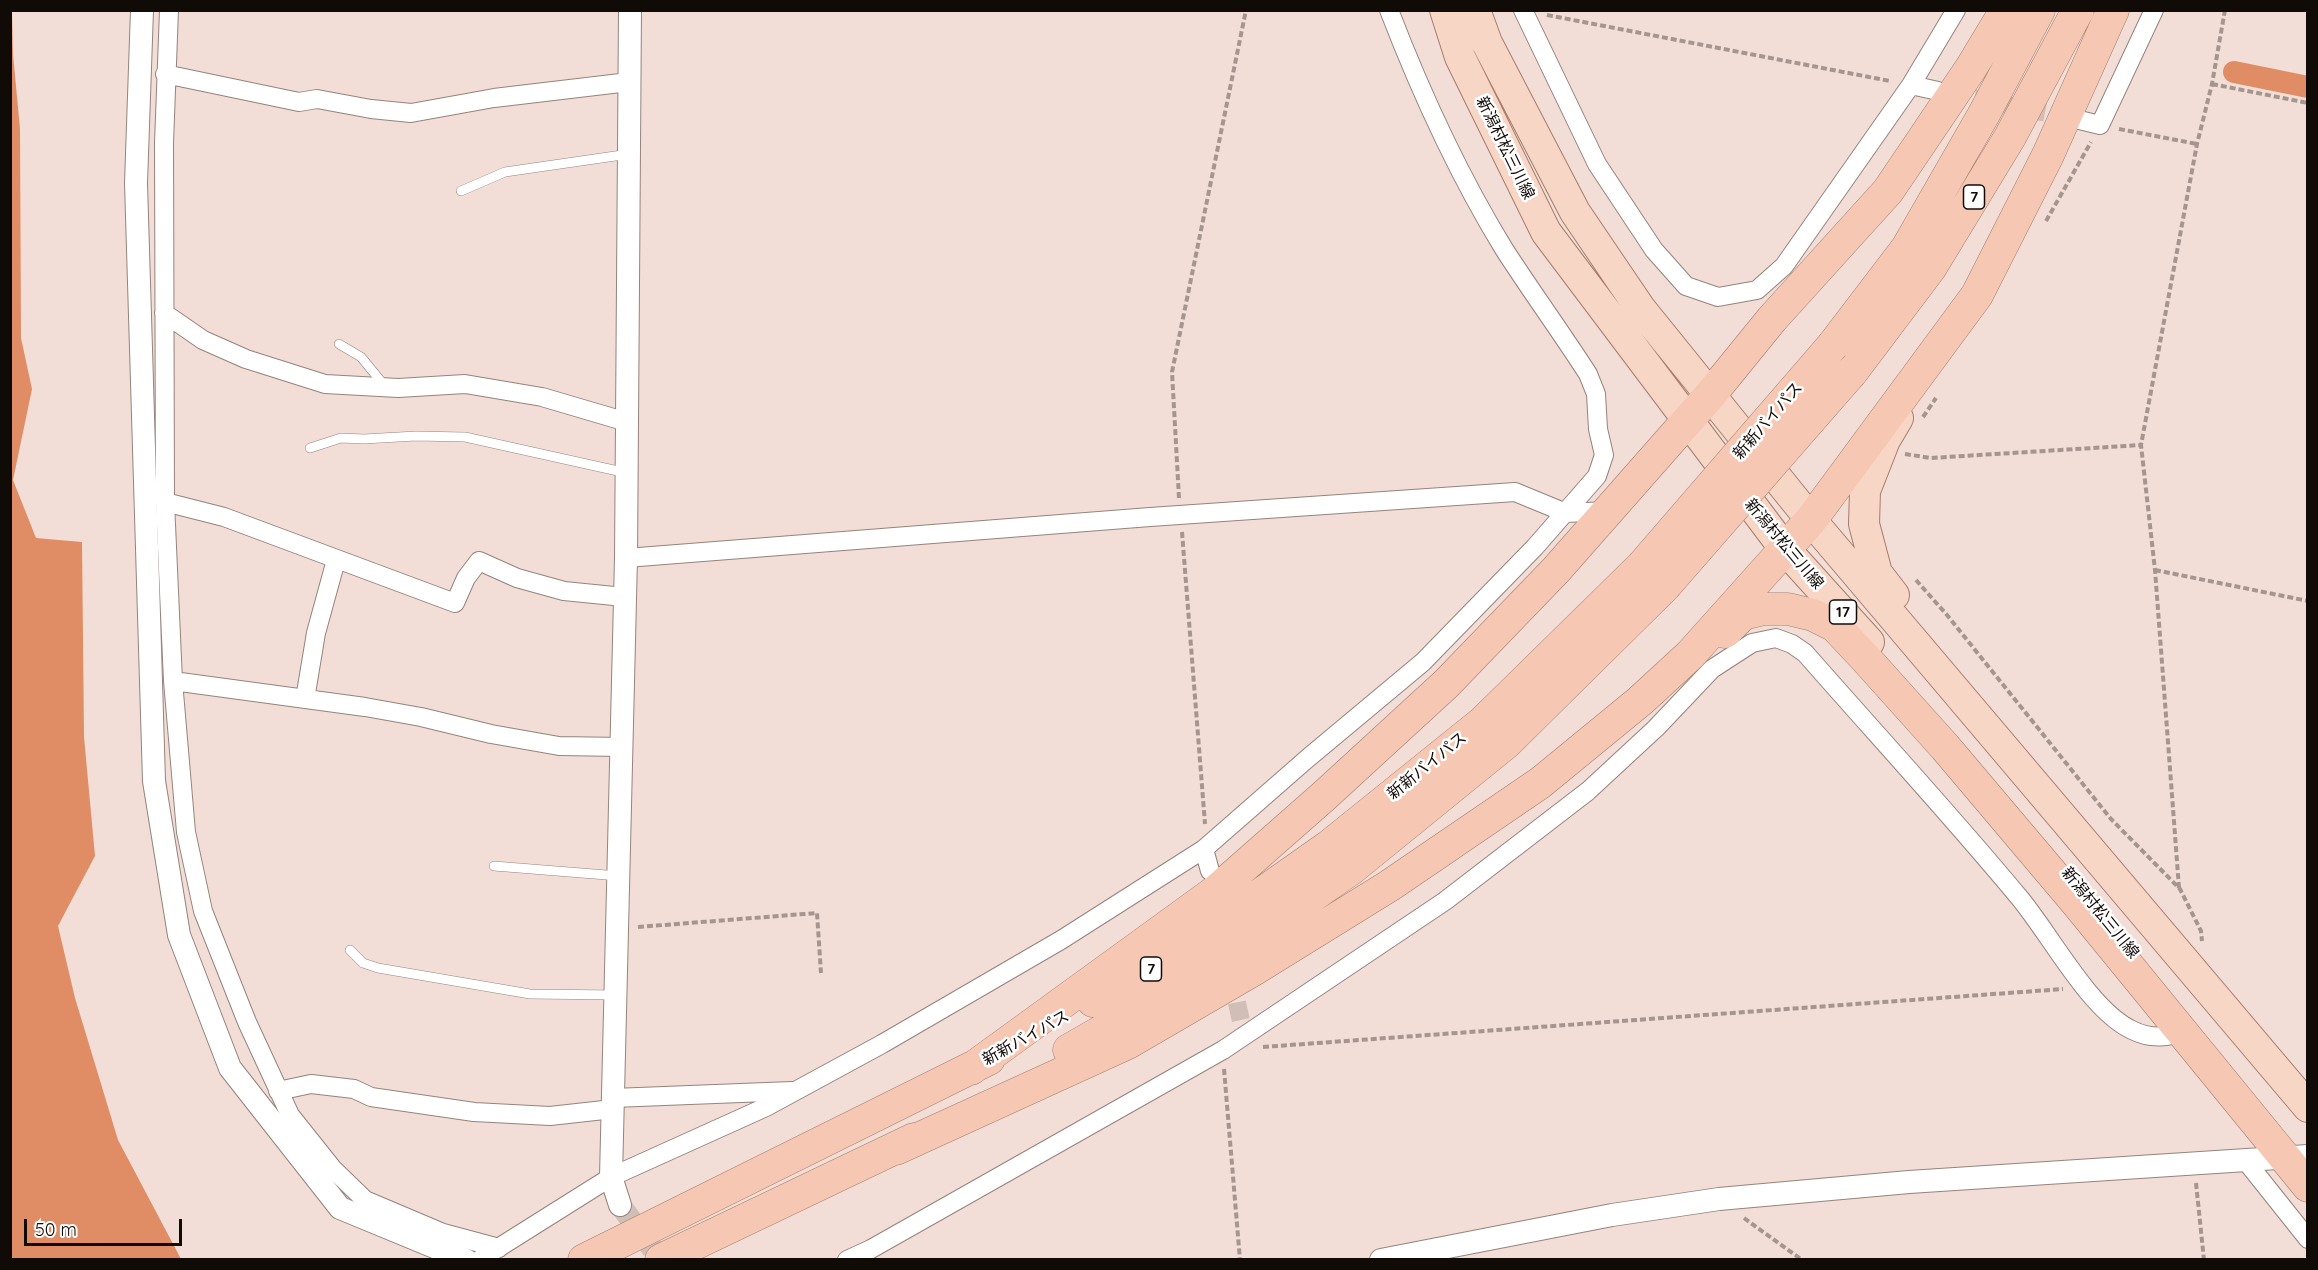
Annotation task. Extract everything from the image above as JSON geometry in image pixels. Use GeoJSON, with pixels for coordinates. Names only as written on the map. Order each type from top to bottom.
{"type":"FeatureCollection","features":[{"type":"Feature","properties":{"kind":"highway"},"geometry":{"type":"LineString","coordinates":[[971,1069],[1216,891],[1446,684],[1556,570],[1887,191],[1971,68],[2006,10]]}},
{"type":"Feature","properties":{"kind":"highway","name":"新新バイパス"},"geometry":{"type":"LineString","coordinates":[[584,1260],[971,1069],[1173,956],[1329,846],[1483,722],[1654,576],[1907,248],[1984,114],[2039,10]]}},
{"type":"Feature","properties":{"kind":"highway","name":"新新バイパス"},"geometry":{"type":"LineString","coordinates":[[661,1260],[896,1149],[1191,980],[1351,869],[1506,743],[1654,576],[1851,373],[1931,267],[2010,137],[2079,10]]}},
{"type":"Feature","properties":{"kind":"highway"},"geometry":{"type":"LineString","coordinates":[[896,1149],[1128,1043],[1255,969],[1389,886],[1540,783],[1690,655],[1811,520],[1977,295],[2048,155],[2113,10]]}},
{"type":"Feature","properties":{"kind":"highway"},"geometry":{"type":"LineString","coordinates":[[1648,692],[1704,665],[1743,614],[1764,609],[1788,609],[1813,615],[1834,626],[1945,747],[2301,1166]]}},
{"type":"Feature","properties":{"kind":"main road","name":"新潟村松三川線"},"geometry":{"type":"LineString","coordinates":[[1444,10],[1460,57],[1546,232],[1686,421],[1784,548],[1936,715],[2035,833],[2187,1031]]}},
{"type":"Feature","properties":{"kind":"main road","name":"新潟村松三川線"},"geometry":{"type":"LineString","coordinates":[[1475,10],[1487,43],[1575,212],[1640,308],[1811,520],[2307,1107]]}},
{"type":"Feature","properties":{"kind":"main road"},"geometry":{"type":"LineString","coordinates":[[1950,331],[1885,440],[1865,491],[1864,524],[1877,573],[1933,646],[1982,703],[1987,728]]}},
{"type":"Feature","properties":{"kind":"street"},"geometry":{"type":"LineString","coordinates":[[142,10],[136,183],[154,781],[179,935],[230,1068],[340,1208],[466,1260]]}},
{"type":"Feature","properties":{"kind":"street"},"geometry":{"type":"LineString","coordinates":[[169,10],[165,74],[165,502],[173,681],[186,832],[203,911],[247,1022],[290,1115],[333,1169],[365,1200],[443,1233],[499,1248]]}},
{"type":"Feature","properties":{"kind":"street"},"geometry":{"type":"LineString","coordinates":[[620,1205],[611,1177],[626,558],[630,10]]}},
{"type":"Feature","properties":{"kind":"street"},"geometry":{"type":"LineString","coordinates":[[479,1260],[611,1177],[755,1112],[882,1044],[1061,940],[1204,849],[1423,662],[1566,513],[1597,476],[1604,455],[1598,429],[1596,394],[1588,374],[1505,249],[1470,189],[1412,70],[1389,10]]}},
{"type":"Feature","properties":{"kind":"street"},"geometry":{"type":"LineString","coordinates":[[1523,11],[1596,164],[1654,250],[1686,286],[1718,297],[1756,290],[1784,266],[1911,85],[1956,10]]}},
{"type":"Feature","properties":{"kind":"street"},"geometry":{"type":"LineString","coordinates":[[2071,118],[2100,125],[2154,10]]}},
{"type":"Feature","properties":{"kind":"street"},"geometry":{"type":"LineString","coordinates":[[165,74],[299,102],[317,99],[371,109],[411,113],[494,99],[629,82]]}},
{"type":"Feature","properties":{"kind":"street"},"geometry":{"type":"LineString","coordinates":[[1911,85],[1938,91]]}},
{"type":"Feature","properties":{"kind":"street"},"geometry":{"type":"LineString","coordinates":[[1756,290],[1772,320]]}},
{"type":"Feature","properties":{"kind":"street"},"geometry":{"type":"LineString","coordinates":[[164,313],[203,340],[246,359],[325,384],[385,387],[465,384],[542,397],[627,422]]}},
{"type":"Feature","properties":{"kind":"street"},"geometry":{"type":"LineString","coordinates":[[626,558],[1515,492],[1566,513],[1607,511]]}},
{"type":"Feature","properties":{"kind":"street"},"geometry":{"type":"LineString","coordinates":[[165,502],[224,517],[455,603],[466,578],[479,561],[517,578],[564,591],[624,597]]}},
{"type":"Feature","properties":{"kind":"street"},"geometry":{"type":"LineString","coordinates":[[305,699],[316,633],[336,560]]}},
{"type":"Feature","properties":{"kind":"street"},"geometry":{"type":"LineString","coordinates":[[847,1260],[871,1249],[1223,1050],[1445,901],[1588,791],[1656,728],[1704,665],[1752,643],[1776,638],[1792,644],[1805,653],[2020,898],[2085,988],[2112,1016],[2131,1030],[2153,1037],[2187,1031]]}},
{"type":"Feature","properties":{"kind":"street"},"geometry":{"type":"LineString","coordinates":[[173,681],[392,711],[491,734],[559,746],[622,747]]}},
{"type":"Feature","properties":{"kind":"street"},"geometry":{"type":"LineString","coordinates":[[1204,849],[1210,872]]}},
{"type":"Feature","properties":{"kind":"street"},"geometry":{"type":"LineString","coordinates":[[1223,1050],[1243,1030]]}},
{"type":"Feature","properties":{"kind":"street"},"geometry":{"type":"LineString","coordinates":[[278,1091],[310,1084],[354,1089],[371,1096],[474,1112],[550,1116],[613,1104],[796,1090]]}},
{"type":"Feature","properties":{"kind":"street"},"geometry":{"type":"LineString","coordinates":[[2246,1160],[2307,1239]]}},
{"type":"Feature","properties":{"kind":"street"},"geometry":{"type":"LineString","coordinates":[[1381,1260],[1623,1214],[1719,1199],[1909,1182],[2246,1160],[2301,1166]]}},
{"type":"Feature","properties":{"kind":"lane"},"geometry":{"type":"LineString","coordinates":[[461,191],[506,172],[629,154]]}},
{"type":"Feature","properties":{"kind":"lane"},"geometry":{"type":"LineString","coordinates":[[339,344],[361,357],[385,387]]}},
{"type":"Feature","properties":{"kind":"lane"},"geometry":{"type":"LineString","coordinates":[[310,448],[341,438],[465,437],[627,473]]}},
{"type":"Feature","properties":{"kind":"lane"},"geometry":{"type":"LineString","coordinates":[[494,866],[619,876]]}},
{"type":"Feature","properties":{"kind":"lane"},"geometry":{"type":"LineString","coordinates":[[350,950],[363,963],[378,968],[489,988],[530,994],[616,995]]}},
{"type":"Feature","properties":{"kind":"path"},"geometry":{"type":"LineString","coordinates":[[1204,849],[1205,824],[1172,372],[1246,10]]}},
{"type":"Feature","properties":{"kind":"path"},"geometry":{"type":"LineString","coordinates":[[1911,574],[2111,819],[2180,889],[2155,570],[2140,445],[2225,10]]}},
{"type":"Feature","properties":{"kind":"path"},"geometry":{"type":"LineString","coordinates":[[1523,11],[1911,85]]}},
{"type":"Feature","properties":{"kind":"path"},"geometry":{"type":"LineString","coordinates":[[2212,84],[2307,103]]}},
{"type":"Feature","properties":{"kind":"path"},"geometry":{"type":"LineString","coordinates":[[2100,125],[2197,144]]}},
{"type":"Feature","properties":{"kind":"path"},"geometry":{"type":"LineString","coordinates":[[1900,453],[1931,458],[2140,445]]}},
{"type":"Feature","properties":{"kind":"path"},"geometry":{"type":"LineString","coordinates":[[2155,570],[2307,601]]}},
{"type":"Feature","properties":{"kind":"path"},"geometry":{"type":"LineString","coordinates":[[618,928],[817,913],[821,973]]}},
{"type":"Feature","properties":{"kind":"path"},"geometry":{"type":"LineString","coordinates":[[1240,1260],[1223,1050],[2085,988]]}},
{"type":"Feature","properties":{"kind":"path"},"geometry":{"type":"LineString","coordinates":[[2194,1164],[2204,1260]]}},
{"type":"Feature","properties":{"kind":"path"},"geometry":{"type":"LineString","coordinates":[[1719,1199],[1802,1260]]}},
{"type":"Feature","properties":{"kind":"shaded area"},"geometry":{"type":"Polygon","coordinates":[[[10,11],[12,11],[13,54],[20,129],[21,338],[32,389],[13,480],[36,538],[82,542],[84,737],[95,856],[58,926],[75,998],[118,1140],[181,1259],[11,1259],[10,11]]]}},
{"type":"Feature","properties":{"kind":"waterway"},"geometry":{"type":"LineString","coordinates":[[2234,72],[2308,87]]}},
{"type":"Feature","properties":{"kind":"tunnel"},"geometry":{"type":"LineString","coordinates":[[1948,93],[2071,118]]}},
{"type":"Feature","properties":{"kind":"tunnel"},"geometry":{"type":"LineString","coordinates":[[1231,976],[1243,1030]]}},
{"type":"Feature","properties":{"kind":"tunnel"},"geometry":{"type":"LineString","coordinates":[[620,1205],[661,1260]]}}]}
